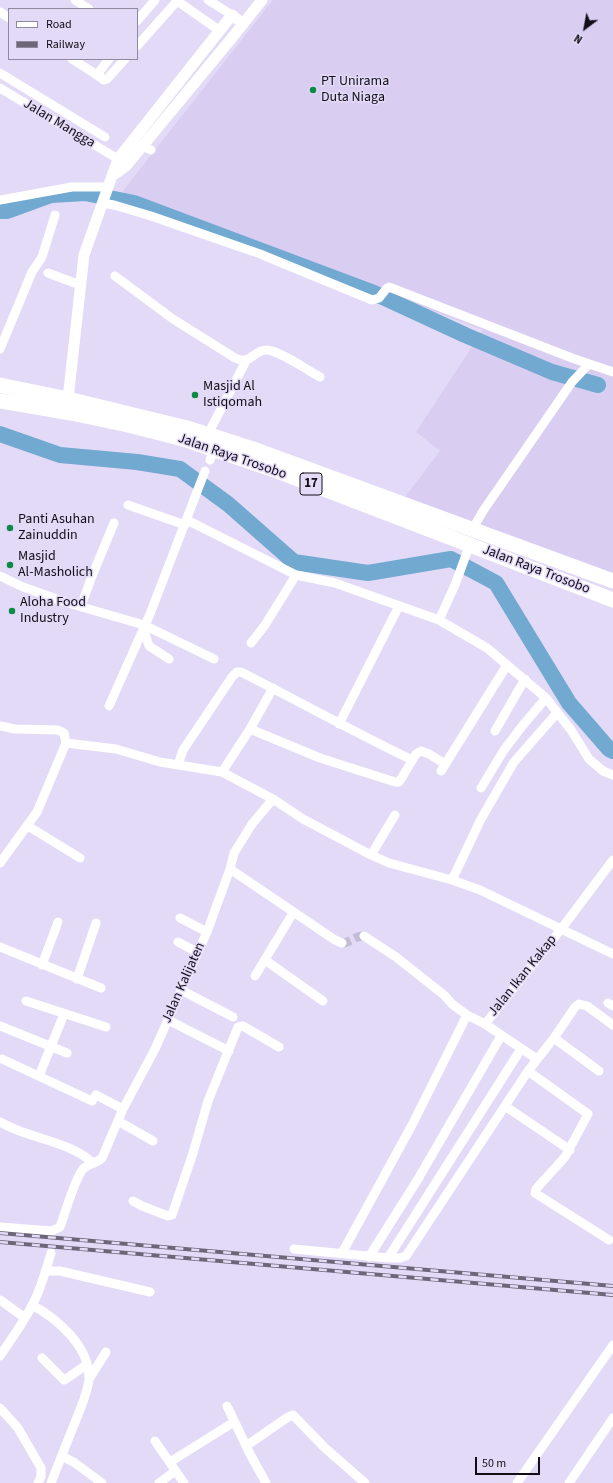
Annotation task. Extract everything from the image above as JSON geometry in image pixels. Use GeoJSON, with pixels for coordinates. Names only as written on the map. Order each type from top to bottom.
{"type":"FeatureCollection","features":[{"type":"Feature","properties":{"kind":"highway","name":"Jalan Raya Trosobo"},"geometry":{"type":"LineString","coordinates":[[0,385],[151,418],[208,434],[263,453],[470,543],[613,581]]}},
{"type":"Feature","properties":{"kind":"highway","name":"Jalan Raya Trosobo"},"geometry":{"type":"LineString","coordinates":[[0,401],[71,412],[183,439],[212,455],[277,471],[470,543],[613,600]]}},
{"type":"Feature","properties":{"kind":"street"},"geometry":{"type":"LineString","coordinates":[[75,0],[88,8]]}},
{"type":"Feature","properties":{"kind":"street"},"geometry":{"type":"LineString","coordinates":[[138,20],[155,0]]}},
{"type":"Feature","properties":{"kind":"street"},"geometry":{"type":"LineString","coordinates":[[138,45],[177,0],[231,39]]}},
{"type":"Feature","properties":{"kind":"street"},"geometry":{"type":"LineString","coordinates":[[208,0],[232,15],[243,24]]}},
{"type":"Feature","properties":{"kind":"street"},"geometry":{"type":"LineString","coordinates":[[112,176],[147,148],[262,0]]}},
{"type":"Feature","properties":{"kind":"street"},"geometry":{"type":"LineString","coordinates":[[68,399],[84,255],[118,159],[232,15]]}},
{"type":"Feature","properties":{"kind":"street"},"geometry":{"type":"LineString","coordinates":[[74,60],[104,80],[107,79],[124,60]]}},
{"type":"Feature","properties":{"kind":"street"},"geometry":{"type":"LineString","coordinates":[[97,75],[108,60]]}},
{"type":"Feature","properties":{"kind":"street"},"geometry":{"type":"LineString","coordinates":[[0,73],[105,137]]}},
{"type":"Feature","properties":{"kind":"street","name":"Jalan Mangga"},"geometry":{"type":"LineString","coordinates":[[0,88],[118,159]]}},
{"type":"Feature","properties":{"kind":"street"},"geometry":{"type":"LineString","coordinates":[[0,200],[72,187],[105,196],[114,204],[260,254],[372,300],[382,295],[389,287],[613,372]]}},
{"type":"Feature","properties":{"kind":"street"},"geometry":{"type":"LineString","coordinates":[[0,349],[32,272],[42,257],[55,215]]}},
{"type":"Feature","properties":{"kind":"street"},"geometry":{"type":"LineString","coordinates":[[48,273],[80,285]]}},
{"type":"Feature","properties":{"kind":"street"},"geometry":{"type":"LineString","coordinates":[[115,276],[173,319],[235,358],[246,361]]}},
{"type":"Feature","properties":{"kind":"street"},"geometry":{"type":"LineString","coordinates":[[208,434],[246,361],[264,350],[270,350],[285,357],[320,377]]}},
{"type":"Feature","properties":{"kind":"street"},"geometry":{"type":"LineString","coordinates":[[439,620],[460,572],[483,511],[572,382],[589,364]]}},
{"type":"Feature","properties":{"kind":"street"},"geometry":{"type":"LineString","coordinates":[[109,706],[150,614],[204,472]]}},
{"type":"Feature","properties":{"kind":"street"},"geometry":{"type":"LineString","coordinates":[[128,505],[186,522],[292,573],[335,583],[439,620],[487,648],[525,679],[546,698],[571,730],[589,759],[603,772],[613,775]]}},
{"type":"Feature","properties":{"kind":"street"},"geometry":{"type":"LineString","coordinates":[[81,606],[114,523]]}},
{"type":"Feature","properties":{"kind":"street"},"geometry":{"type":"LineString","coordinates":[[251,643],[268,620],[292,573]]}},
{"type":"Feature","properties":{"kind":"street"},"geometry":{"type":"LineString","coordinates":[[0,576],[23,587],[144,626],[214,659]]}},
{"type":"Feature","properties":{"kind":"street"},"geometry":{"type":"LineString","coordinates":[[339,724],[399,606]]}},
{"type":"Feature","properties":{"kind":"street"},"geometry":{"type":"LineString","coordinates":[[144,626],[149,646],[169,659]]}},
{"type":"Feature","properties":{"kind":"street"},"geometry":{"type":"LineString","coordinates":[[250,729],[320,758],[399,782],[418,752],[423,751],[443,768],[507,665]]}},
{"type":"Feature","properties":{"kind":"street"},"geometry":{"type":"LineString","coordinates":[[175,764],[233,674],[237,672],[241,672],[273,688],[339,724],[412,760]]}},
{"type":"Feature","properties":{"kind":"street"},"geometry":{"type":"LineString","coordinates":[[495,731],[525,679]]}},
{"type":"Feature","properties":{"kind":"street"},"geometry":{"type":"LineString","coordinates":[[222,772],[250,729],[273,688]]}},
{"type":"Feature","properties":{"kind":"street"},"geometry":{"type":"LineString","coordinates":[[481,788],[504,750],[546,698]]}},
{"type":"Feature","properties":{"kind":"street"},"geometry":{"type":"LineString","coordinates":[[452,880],[481,819],[514,762],[557,713]]}},
{"type":"Feature","properties":{"kind":"street"},"geometry":{"type":"LineString","coordinates":[[0,726],[15,729],[58,730],[65,735],[66,743],[40,806],[28,826],[0,863]]}},
{"type":"Feature","properties":{"kind":"street"},"geometry":{"type":"LineString","coordinates":[[66,743],[116,749],[160,762],[222,772],[273,800],[303,820],[371,855],[389,863],[452,880],[480,890],[562,928],[613,954]]}},
{"type":"Feature","properties":{"kind":"street","name":"Jalan Kalijaten"},"geometry":{"type":"LineString","coordinates":[[0,1227],[52,1231],[60,1227],[78,1177],[83,1169],[92,1162],[100,1161],[102,1158],[123,1109],[156,1049],[207,932],[230,869],[234,853],[252,824],[273,800]]}},
{"type":"Feature","properties":{"kind":"street"},"geometry":{"type":"LineString","coordinates":[[371,855],[395,814]]}},
{"type":"Feature","properties":{"kind":"street"},"geometry":{"type":"LineString","coordinates":[[28,826],[80,858]]}},
{"type":"Feature","properties":{"kind":"street","name":"Jalan Ikan Kakap"},"geometry":{"type":"LineString","coordinates":[[485,1024],[562,928],[613,860]]}},
{"type":"Feature","properties":{"kind":"street"},"geometry":{"type":"LineString","coordinates":[[230,869],[293,913],[342,943]]}},
{"type":"Feature","properties":{"kind":"street"},"geometry":{"type":"LineString","coordinates":[[255,976],[293,913]]}},
{"type":"Feature","properties":{"kind":"street"},"geometry":{"type":"LineString","coordinates":[[180,918],[207,932]]}},
{"type":"Feature","properties":{"kind":"street"},"geometry":{"type":"LineString","coordinates":[[42,965],[58,922]]}},
{"type":"Feature","properties":{"kind":"street"},"geometry":{"type":"LineString","coordinates":[[77,979],[96,923]]}},
{"type":"Feature","properties":{"kind":"street"},"geometry":{"type":"LineString","coordinates":[[364,936],[396,957],[467,1015],[485,1024],[537,1060]]}},
{"type":"Feature","properties":{"kind":"street"},"geometry":{"type":"LineString","coordinates":[[178,942],[197,952]]}},
{"type":"Feature","properties":{"kind":"street"},"geometry":{"type":"LineString","coordinates":[[0,947],[101,988]]}},
{"type":"Feature","properties":{"kind":"street"},"geometry":{"type":"LineString","coordinates":[[266,960],[323,1001]]}},
{"type":"Feature","properties":{"kind":"street"},"geometry":{"type":"LineString","coordinates":[[181,990],[233,1017]]}},
{"type":"Feature","properties":{"kind":"street"},"geometry":{"type":"LineString","coordinates":[[26,1001],[106,1027]]}},
{"type":"Feature","properties":{"kind":"street"},"geometry":{"type":"LineString","coordinates":[[294,1249],[369,1257],[400,1258],[406,1256],[528,1071],[554,1038],[575,1007],[579,1004],[586,1006],[613,1025]]}},
{"type":"Feature","properties":{"kind":"street"},"geometry":{"type":"LineString","coordinates":[[39,1076],[64,1014]]}},
{"type":"Feature","properties":{"kind":"street"},"geometry":{"type":"LineString","coordinates":[[342,1253],[412,1125],[467,1015]]}},
{"type":"Feature","properties":{"kind":"street"},"geometry":{"type":"LineString","coordinates":[[168,1020],[229,1051]]}},
{"type":"Feature","properties":{"kind":"street"},"geometry":{"type":"LineString","coordinates":[[0,1026],[67,1053]]}},
{"type":"Feature","properties":{"kind":"street"},"geometry":{"type":"LineString","coordinates":[[133,1202],[168,1216],[172,1215],[193,1154],[208,1101],[238,1027],[242,1026],[278,1047]]}},
{"type":"Feature","properties":{"kind":"street"},"geometry":{"type":"LineString","coordinates":[[369,1257],[418,1179],[501,1036]]}},
{"type":"Feature","properties":{"kind":"street"},"geometry":{"type":"LineString","coordinates":[[554,1038],[599,1071]]}},
{"type":"Feature","properties":{"kind":"street"},"geometry":{"type":"LineString","coordinates":[[388,1258],[521,1049]]}},
{"type":"Feature","properties":{"kind":"street"},"geometry":{"type":"LineString","coordinates":[[2,1059],[92,1101],[96,1095],[123,1109]]}},
{"type":"Feature","properties":{"kind":"street"},"geometry":{"type":"LineString","coordinates":[[528,1071],[588,1114],[570,1150],[536,1189],[535,1194],[609,1240]]}},
{"type":"Feature","properties":{"kind":"street"},"geometry":{"type":"LineString","coordinates":[[505,1106],[570,1150]]}},
{"type":"Feature","properties":{"kind":"street"},"geometry":{"type":"LineString","coordinates":[[118,1121],[153,1141]]}},
{"type":"Feature","properties":{"kind":"street"},"geometry":{"type":"LineString","coordinates":[[0,1122],[20,1132],[71,1149],[85,1156],[92,1162]]}},
{"type":"Feature","properties":{"kind":"street"},"geometry":{"type":"LineString","coordinates":[[0,1356],[32,1311],[53,1271],[51,1253]]}},
{"type":"Feature","properties":{"kind":"street"},"geometry":{"type":"LineString","coordinates":[[53,1271],[150,1292]]}},
{"type":"Feature","properties":{"kind":"street"},"geometry":{"type":"LineString","coordinates":[[0,1300],[32,1311],[69,1332],[82,1351],[83,1367],[89,1379]]}},
{"type":"Feature","properties":{"kind":"street"},"geometry":{"type":"LineString","coordinates":[[517,1483],[613,1345]]}},
{"type":"Feature","properties":{"kind":"street"},"geometry":{"type":"LineString","coordinates":[[38,1483],[41,1477],[62,1456],[89,1379],[106,1352]]}},
{"type":"Feature","properties":{"kind":"street"},"geometry":{"type":"LineString","coordinates":[[42,1358],[64,1380],[83,1367]]}},
{"type":"Feature","properties":{"kind":"street"},"geometry":{"type":"LineString","coordinates":[[226,1406],[266,1483]]}},
{"type":"Feature","properties":{"kind":"street"},"geometry":{"type":"LineString","coordinates":[[0,1408],[18,1428],[49,1470],[51,1483]]}},
{"type":"Feature","properties":{"kind":"street"},"geometry":{"type":"LineString","coordinates":[[246,1446],[293,1415],[325,1448],[365,1483]]}},
{"type":"Feature","properties":{"kind":"street"},"geometry":{"type":"LineString","coordinates":[[569,1483],[613,1418]]}},
{"type":"Feature","properties":{"kind":"street"},"geometry":{"type":"LineString","coordinates":[[170,1462],[234,1422]]}},
{"type":"Feature","properties":{"kind":"street"},"geometry":{"type":"LineString","coordinates":[[155,1441],[184,1483]]}},
{"type":"Feature","properties":{"kind":"street"},"geometry":{"type":"LineString","coordinates":[[62,1456],[75,1463],[102,1483]]}},
{"type":"Feature","properties":{"kind":"street"},"geometry":{"type":"LineString","coordinates":[[159,1483],[175,1470]]}},
{"type":"Feature","properties":{"kind":"shaded area"},"geometry":{"type":"Polygon","coordinates":[[[273,0],[613,0],[613,575],[405,497],[440,451],[416,432],[483,330],[122,192],[273,0]]]}},
{"type":"Feature","properties":{"kind":"waterway"},"geometry":{"type":"LineString","coordinates":[[0,211],[7,211],[51,195],[85,193],[134,203],[374,293],[465,335],[552,372],[598,385]]}},
{"type":"Feature","properties":{"kind":"waterway"},"geometry":{"type":"LineString","coordinates":[[0,434],[60,455],[137,462],[180,469],[228,504],[294,562],[368,573],[451,559],[496,583],[569,703],[609,749],[613,751]]}},
{"type":"Feature","properties":{"kind":"tunnel"},"geometry":{"type":"LineString","coordinates":[[342,943],[364,936]]}},
{"type":"Feature","properties":{"kind":"railway"},"geometry":{"type":"LineString","coordinates":[[0,1233],[613,1286]]}},
{"type":"Feature","properties":{"kind":"railway"},"geometry":{"type":"LineString","coordinates":[[0,1242],[613,1295]]}},
{"type":"Feature","properties":{"kind":"place","name":"PT Unirama Duta Niaga"},"geometry":{"type":"Point","coordinates":[313,90]}},
{"type":"Feature","properties":{"kind":"place","name":"Masjid Al Istiqomah"},"geometry":{"type":"Point","coordinates":[195,395]}},
{"type":"Feature","properties":{"kind":"place","name":"Panti Asuhan Zainuddin"},"geometry":{"type":"Point","coordinates":[10,528]}},
{"type":"Feature","properties":{"kind":"place","name":"Masjid Al-Masholich"},"geometry":{"type":"Point","coordinates":[10,565]}},
{"type":"Feature","properties":{"kind":"place","name":"Aloha Food Industry"},"geometry":{"type":"Point","coordinates":[12,611]}}]}
